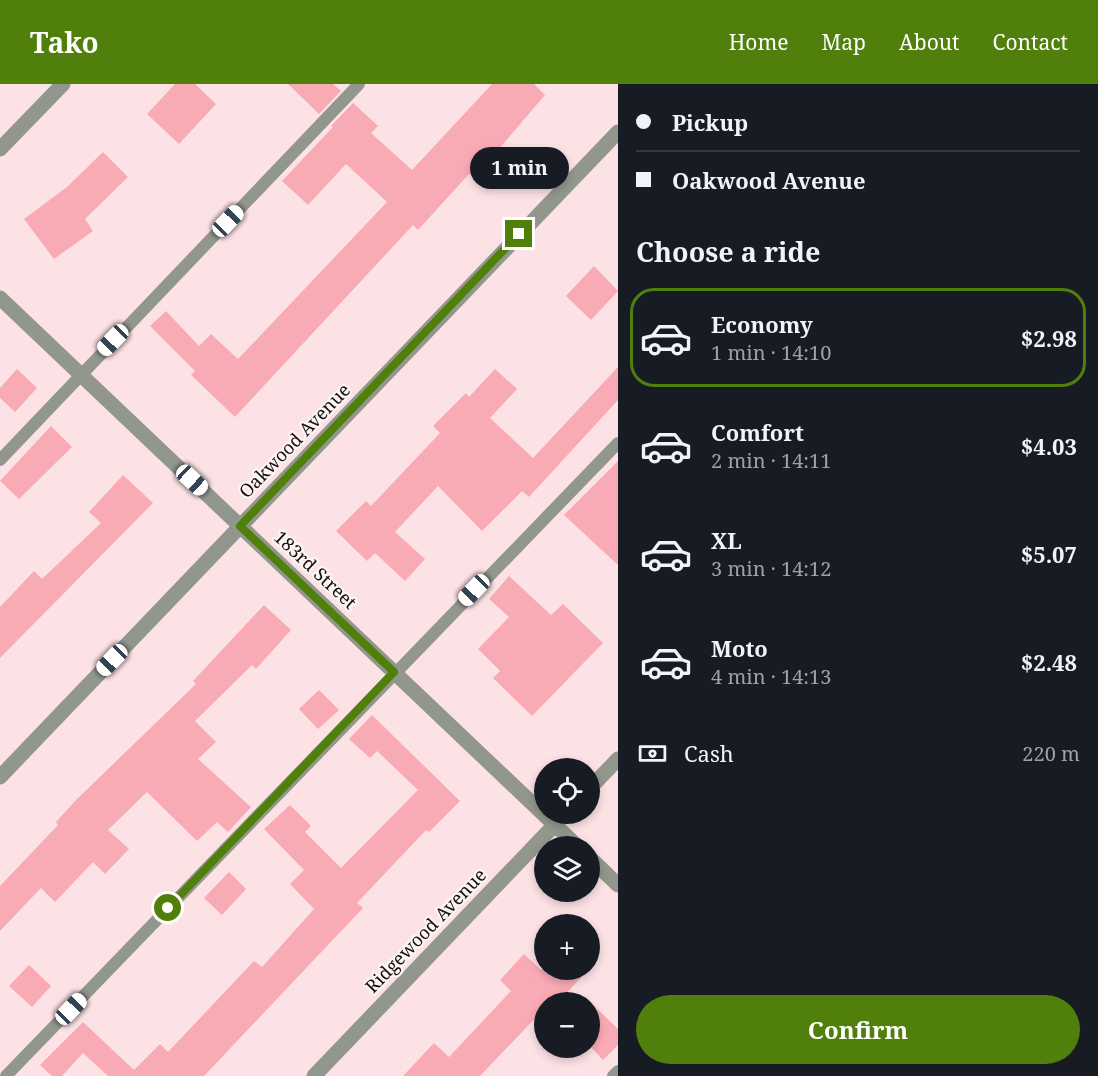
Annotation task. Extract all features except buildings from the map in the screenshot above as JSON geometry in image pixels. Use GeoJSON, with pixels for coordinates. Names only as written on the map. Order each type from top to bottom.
{"type":"FeatureCollection","features":[{"type":"Feature","properties":{"kind":"street"},"geometry":{"type":"LineString","coordinates":[[0,149],[63,84]]}},
{"type":"Feature","properties":{"kind":"street","name":"Oakwood Avenue"},"geometry":{"type":"LineString","coordinates":[[0,777],[618,132]]}},
{"type":"Feature","properties":{"kind":"street","name":"183rd Street"},"geometry":{"type":"LineString","coordinates":[[0,298],[566,836]]}},
{"type":"Feature","properties":{"kind":"street"},"geometry":{"type":"LineString","coordinates":[[600,778],[618,759]]}},
{"type":"Feature","properties":{"kind":"street","name":"Ridgewood Avenue"},"geometry":{"type":"LineString","coordinates":[[314,1076],[554,825]]}},
{"type":"Feature","properties":{"kind":"street"},"geometry":{"type":"LineString","coordinates":[[600,868],[618,885]]}},
{"type":"Feature","properties":{"kind":"lane"},"geometry":{"type":"LineString","coordinates":[[0,460],[359,84]]}},
{"type":"Feature","properties":{"kind":"lane"},"geometry":{"type":"LineString","coordinates":[[6,1076],[394,672],[618,443]]}},
{"type":"Feature","properties":{"kind":"lane"},"geometry":{"type":"LineString","coordinates":[[613,1076],[618,1071]]}},
{"type":"Feature","properties":{"kind":"route"},"geometry":{"type":"LineString","coordinates":[[168,908],[394,672],[240,526],[519,234]]}}]}
